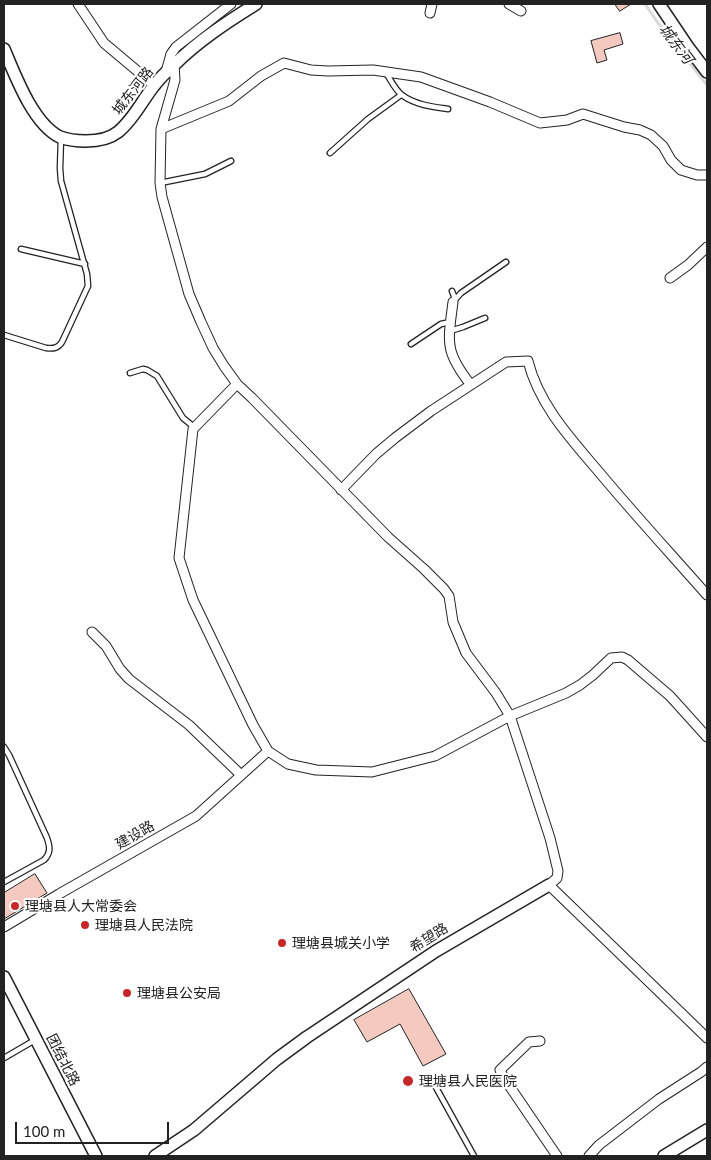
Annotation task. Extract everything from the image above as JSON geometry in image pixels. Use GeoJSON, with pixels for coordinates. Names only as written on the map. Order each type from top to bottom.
{"type":"FeatureCollection","features":[{"type":"Feature","properties":{"kind":"street"},"geometry":{"type":"LineString","coordinates":[[78,4],[104,43],[154,85]]}},
{"type":"Feature","properties":{"kind":"street"},"geometry":{"type":"LineString","coordinates":[[231,4],[176,47],[170,54],[170,68],[175,80],[161,129],[160,183],[162,196],[189,294],[213,348],[237,384],[388,537],[444,589],[449,596],[453,622],[466,653],[496,693],[510,716],[550,838],[558,871],[557,878],[549,885],[707,1038]]}},
{"type":"Feature","properties":{"kind":"street","name":"城东河路"},"geometry":{"type":"LineString","coordinates":[[4,49],[26,96],[40,120],[52,132],[61,137],[74,140],[90,141],[108,138],[117,133],[131,118],[154,85],[187,52],[219,27],[256,4]]}},
{"type":"Feature","properties":{"kind":"street"},"geometry":{"type":"LineString","coordinates":[[510,4],[521,11]]}},
{"type":"Feature","properties":{"kind":"street"},"geometry":{"type":"LineString","coordinates":[[659,4],[707,72]]}},
{"type":"Feature","properties":{"kind":"street"},"geometry":{"type":"LineString","coordinates":[[161,129],[229,101],[261,76],[284,63],[311,70],[373,70],[407,74],[434,81],[540,123],[567,120],[583,114],[640,130],[651,135],[663,146],[681,170],[697,175],[707,175]]}},
{"type":"Feature","properties":{"kind":"street"},"geometry":{"type":"LineString","coordinates":[[670,278],[688,265],[707,247]]}},
{"type":"Feature","properties":{"kind":"street"},"geometry":{"type":"LineString","coordinates":[[454,302],[448,339],[451,354],[455,363],[471,385]]}},
{"type":"Feature","properties":{"kind":"street"},"geometry":{"type":"LineString","coordinates":[[341,490],[376,454],[419,419],[506,362],[528,361],[537,388],[557,421],[616,493],[707,595]]}},
{"type":"Feature","properties":{"kind":"street"},"geometry":{"type":"LineString","coordinates":[[237,384],[193,429],[179,558],[193,600],[253,725],[268,751],[288,764],[316,770],[372,772],[435,756],[510,716],[566,693],[580,685],[611,658],[622,657],[670,696],[707,737]]}},
{"type":"Feature","properties":{"kind":"street"},"geometry":{"type":"LineString","coordinates":[[92,632],[106,646],[120,669],[129,679],[189,725],[242,775]]}},
{"type":"Feature","properties":{"kind":"street","name":"建设路"},"geometry":{"type":"LineString","coordinates":[[4,927],[196,816],[268,751]]}},
{"type":"Feature","properties":{"kind":"street","name":"希望路"},"geometry":{"type":"LineString","coordinates":[[155,1156],[194,1130],[277,1059],[307,1037],[436,950],[549,885]]}},
{"type":"Feature","properties":{"kind":"street","name":"团结北路"},"geometry":{"type":"LineString","coordinates":[[4,977],[96,1156]]}},
{"type":"Feature","properties":{"kind":"street"},"geometry":{"type":"LineString","coordinates":[[540,1041],[530,1042],[500,1070],[557,1156]]}},
{"type":"Feature","properties":{"kind":"street"},"geometry":{"type":"LineString","coordinates":[[588,1156],[599,1145],[659,1099],[701,1072],[707,1066]]}},
{"type":"Feature","properties":{"kind":"street"},"geometry":{"type":"LineString","coordinates":[[664,1156],[707,1130]]}},
{"type":"Feature","properties":{"kind":"lane"},"geometry":{"type":"LineString","coordinates":[[386,73],[402,95],[420,103],[448,108]]}},
{"type":"Feature","properties":{"kind":"lane"},"geometry":{"type":"LineString","coordinates":[[330,152],[368,119],[402,95]]}},
{"type":"Feature","properties":{"kind":"lane"},"geometry":{"type":"LineString","coordinates":[[4,335],[46,348],[53,349],[58,347],[88,286],[85,264],[60,181],[61,137]]}},
{"type":"Feature","properties":{"kind":"lane"},"geometry":{"type":"LineString","coordinates":[[160,183],[205,174],[231,161]]}},
{"type":"Feature","properties":{"kind":"lane"},"geometry":{"type":"LineString","coordinates":[[21,249],[85,264]]}},
{"type":"Feature","properties":{"kind":"lane"},"geometry":{"type":"LineString","coordinates":[[454,302],[461,293],[506,262]]}},
{"type":"Feature","properties":{"kind":"lane"},"geometry":{"type":"LineString","coordinates":[[452,291],[454,302]]}},
{"type":"Feature","properties":{"kind":"lane"},"geometry":{"type":"LineString","coordinates":[[411,344],[441,324],[463,328],[485,318]]}},
{"type":"Feature","properties":{"kind":"lane"},"geometry":{"type":"LineString","coordinates":[[130,373],[143,369],[157,376],[184,418],[194,428]]}},
{"type":"Feature","properties":{"kind":"lane"},"geometry":{"type":"LineString","coordinates":[[4,747],[6,756],[50,846],[50,851],[44,860],[4,882]]}},
{"type":"Feature","properties":{"kind":"lane"},"geometry":{"type":"LineString","coordinates":[[4,1058],[36,1040]]}},
{"type":"Feature","properties":{"kind":"lane"},"geometry":{"type":"LineString","coordinates":[[433,1082],[474,1156]]}},
{"type":"Feature","properties":{"kind":"building"},"geometry":{"type":"Polygon","coordinates":[[[615,4],[631,4],[620,11],[615,4]]]}},
{"type":"Feature","properties":{"kind":"building"},"geometry":{"type":"Polygon","coordinates":[[[620,33],[623,44],[604,50],[607,60],[597,63],[591,41],[620,33]]]}},
{"type":"Feature","properties":{"kind":"building","name":"理塘县人大常委会"},"geometry":{"type":"Polygon","coordinates":[[[35,874],[47,893],[4,919],[4,893],[35,874]]]}},
{"type":"Feature","properties":{"kind":"building"},"geometry":{"type":"Polygon","coordinates":[[[409,989],[446,1054],[423,1066],[400,1024],[367,1042],[354,1020],[409,989]]]}},
{"type":"Feature","properties":{"kind":"waterway","name":"城东河"},"geometry":{"type":"LineString","coordinates":[[645,4],[707,85]]}},
{"type":"Feature","properties":{"kind":"place","name":"理塘县人大常委会"},"geometry":{"type":"Point","coordinates":[15,906]}},
{"type":"Feature","properties":{"kind":"place","name":"理塘县人民法院"},"geometry":{"type":"Point","coordinates":[85,925]}},
{"type":"Feature","properties":{"kind":"place","name":"理塘县城关小学"},"geometry":{"type":"Point","coordinates":[282,943]}},
{"type":"Feature","properties":{"kind":"place","name":"理塘县公安局"},"geometry":{"type":"Point","coordinates":[127,993]}},
{"type":"Feature","properties":{"kind":"place","name":"理塘县人民医院"},"geometry":{"type":"Point","coordinates":[408,1081]}}]}
